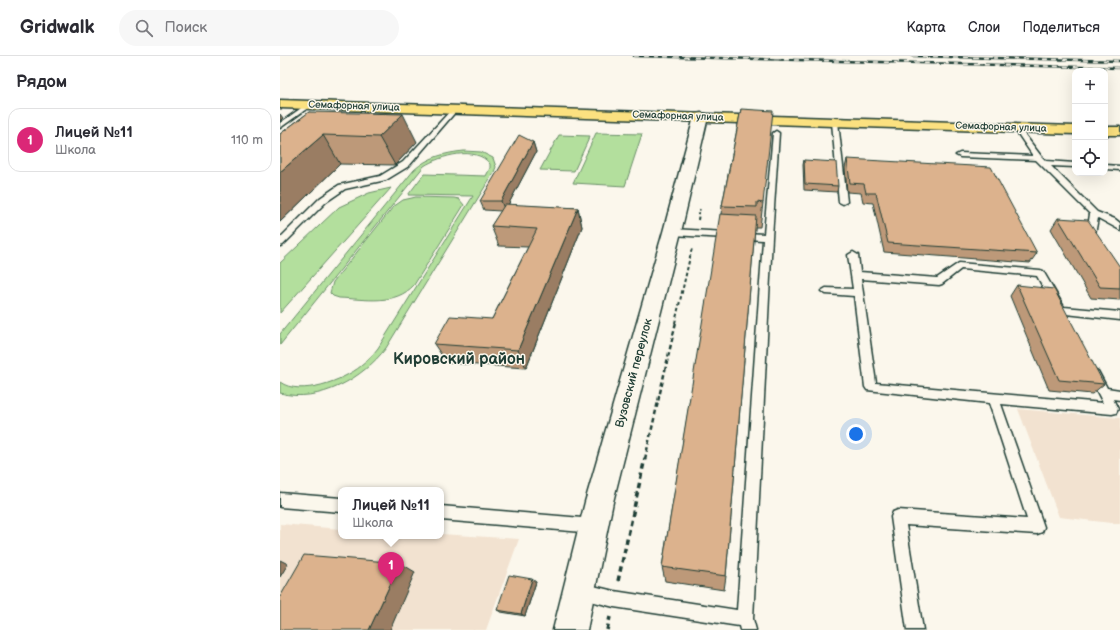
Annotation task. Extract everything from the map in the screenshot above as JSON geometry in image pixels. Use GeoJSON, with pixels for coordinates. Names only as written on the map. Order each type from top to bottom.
{"type":"FeatureCollection","features":[{"type":"Feature","properties":{"kind":"highway","name":"Семафорная улица"},"geometry":{"type":"LineString","coordinates":[[280,104],[1072,130]]}},
{"type":"Feature","properties":{"kind":"highway"},"geometry":{"type":"LineString","coordinates":[[1108,131],[1120,131]]}},
{"type":"Feature","properties":{"kind":"street","name":"Вузовский переулок"},"geometry":{"type":"LineString","coordinates":[[570,630],[594,526],[701,117]]}},
{"type":"Feature","properties":{"kind":"lane"},"geometry":{"type":"LineString","coordinates":[[280,126],[309,105]]}},
{"type":"Feature","properties":{"kind":"lane"},"geometry":{"type":"LineString","coordinates":[[280,243],[323,200],[342,187],[383,178],[406,164],[455,109]]}},
{"type":"Feature","properties":{"kind":"lane"},"geometry":{"type":"LineString","coordinates":[[835,122],[843,202]]}},
{"type":"Feature","properties":{"kind":"lane"},"geometry":{"type":"LineString","coordinates":[[1017,128],[1041,160],[1094,214],[1112,221],[1120,227]]}},
{"type":"Feature","properties":{"kind":"lane"},"geometry":{"type":"LineString","coordinates":[[579,591],[747,625],[768,237],[776,132]]}},
{"type":"Feature","properties":{"kind":"lane"},"geometry":{"type":"LineString","coordinates":[[960,155],[1041,160],[1072,165]]}},
{"type":"Feature","properties":{"kind":"lane"},"geometry":{"type":"LineString","coordinates":[[1108,167],[1120,168]]}},
{"type":"Feature","properties":{"kind":"lane"},"geometry":{"type":"LineString","coordinates":[[1094,214],[1091,234],[1100,247]]}},
{"type":"Feature","properties":{"kind":"lane"},"geometry":{"type":"LineString","coordinates":[[672,232],[768,237]]}},
{"type":"Feature","properties":{"kind":"lane"},"geometry":{"type":"LineString","coordinates":[[853,254],[871,387],[1112,410],[1090,365]]}},
{"type":"Feature","properties":{"kind":"lane"},"geometry":{"type":"LineString","coordinates":[[856,275],[939,282],[959,266],[1040,273],[1068,324]]}},
{"type":"Feature","properties":{"kind":"lane"},"geometry":{"type":"LineString","coordinates":[[826,291],[858,293]]}},
{"type":"Feature","properties":{"kind":"lane"},"geometry":{"type":"LineString","coordinates":[[1061,310],[1120,316]]}},
{"type":"Feature","properties":{"kind":"lane"},"geometry":{"type":"LineString","coordinates":[[1104,393],[1120,395]]}},
{"type":"Feature","properties":{"kind":"lane"},"geometry":{"type":"LineString","coordinates":[[915,630],[898,517],[1037,527],[993,398]]}},
{"type":"Feature","properties":{"kind":"lane"},"geometry":{"type":"LineString","coordinates":[[280,500],[338,505]]}},
{"type":"Feature","properties":{"kind":"lane"},"geometry":{"type":"LineString","coordinates":[[444,513],[594,526]]}},
{"type":"Feature","properties":{"kind":"path"},"geometry":{"type":"LineString","coordinates":[[607,630],[696,233],[701,204]]}},
{"type":"Feature","properties":{"kind":"shaded area"},"geometry":{"type":"Polygon","coordinates":[[[1018,409],[1120,418],[1120,524],[1059,517],[1018,409]]]}},
{"type":"Feature","properties":{"kind":"shaded area"},"geometry":{"type":"Polygon","coordinates":[[[280,524],[338,529],[338,539],[444,539],[444,534],[519,539],[486,630],[280,630],[280,524]]]}},
{"type":"Feature","properties":{"kind":"green space"},"geometry":{"type":"Polygon","coordinates":[[[596,133],[642,134],[625,186],[573,183],[596,133]]]}},
{"type":"Feature","properties":{"kind":"green space"},"geometry":{"type":"Polygon","coordinates":[[[559,135],[590,136],[574,171],[540,170],[559,135]]]}},
{"type":"Feature","properties":{"kind":"green space"},"geometry":{"type":"Polygon","coordinates":[[[464,151],[481,152],[493,158],[496,167],[386,348],[365,369],[353,378],[325,392],[310,395],[280,393],[280,382],[299,388],[322,385],[344,377],[364,364],[378,348],[473,196],[408,195],[424,174],[486,176],[490,168],[490,164],[484,158],[476,155],[458,154],[439,159],[424,166],[280,345],[280,334],[414,170],[437,156],[464,151]]]}},
{"type":"Feature","properties":{"kind":"green space"},"geometry":{"type":"Polygon","coordinates":[[[391,188],[280,313],[280,263],[339,207],[369,193],[391,188]]]}},
{"type":"Feature","properties":{"kind":"green space"},"geometry":{"type":"Polygon","coordinates":[[[416,197],[454,198],[459,199],[464,205],[414,285],[406,292],[389,299],[369,300],[339,298],[333,296],[330,293],[333,282],[393,207],[403,200],[416,197]]]}},
{"type":"Feature","properties":{"kind":"building"},"geometry":{"type":"Polygon","coordinates":[[[741,109],[773,111],[763,203],[757,202],[757,207],[722,206],[741,109]]]}},
{"type":"Feature","properties":{"kind":"building"},"geometry":{"type":"Polygon","coordinates":[[[309,112],[403,114],[379,137],[323,135],[280,172],[280,134],[309,112]]]}},
{"type":"Feature","properties":{"kind":"building"},"geometry":{"type":"Polygon","coordinates":[[[519,135],[533,142],[501,201],[480,201],[519,135]]]}},
{"type":"Feature","properties":{"kind":"building"},"geometry":{"type":"Polygon","coordinates":[[[847,159],[991,167],[1037,253],[888,243],[876,193],[866,193],[864,184],[850,183],[847,159]]]}},
{"type":"Feature","properties":{"kind":"building"},"geometry":{"type":"Polygon","coordinates":[[[804,160],[836,162],[838,186],[805,184],[804,160]]]}},
{"type":"Feature","properties":{"kind":"building"},"geometry":{"type":"Polygon","coordinates":[[[505,204],[578,208],[518,350],[434,344],[450,316],[492,319],[537,229],[491,226],[505,204]]]}},
{"type":"Feature","properties":{"kind":"building"},"geometry":{"type":"Polygon","coordinates":[[[720,214],[756,216],[726,576],[662,567],[720,214]]]}},
{"type":"Feature","properties":{"kind":"building"},"geometry":{"type":"Polygon","coordinates":[[[1058,218],[1088,220],[1120,267],[1120,288],[1100,287],[1058,218]]]}},
{"type":"Feature","properties":{"kind":"building"},"geometry":{"type":"Polygon","coordinates":[[[1017,285],[1054,289],[1104,384],[1059,380],[1017,285]]]}},
{"type":"Feature","properties":{"kind":"building"},"geometry":{"type":"Polygon","coordinates":[[[304,555],[400,563],[369,630],[280,630],[280,597],[304,555]]]}},
{"type":"Feature","properties":{"kind":"building"},"geometry":{"type":"Polygon","coordinates":[[[509,575],[532,579],[521,614],[497,610],[509,575]]]}},
{"type":"Feature","properties":{"kind":"railway"},"geometry":{"type":"LineString","coordinates":[[634,56],[1120,68]]}},
{"type":"Feature","properties":{"kind":"railway"},"geometry":{"type":"LineString","coordinates":[[913,56],[1120,61]]}},
{"type":"Feature","properties":{"kind":"place","name":"Лицей №11"},"geometry":{"type":"Point","coordinates":[391,585]}},
{"type":"Feature","properties":{"kind":"district","name":"Кировский район"},"geometry":{"type":"Point","coordinates":[459,359]}}]}
